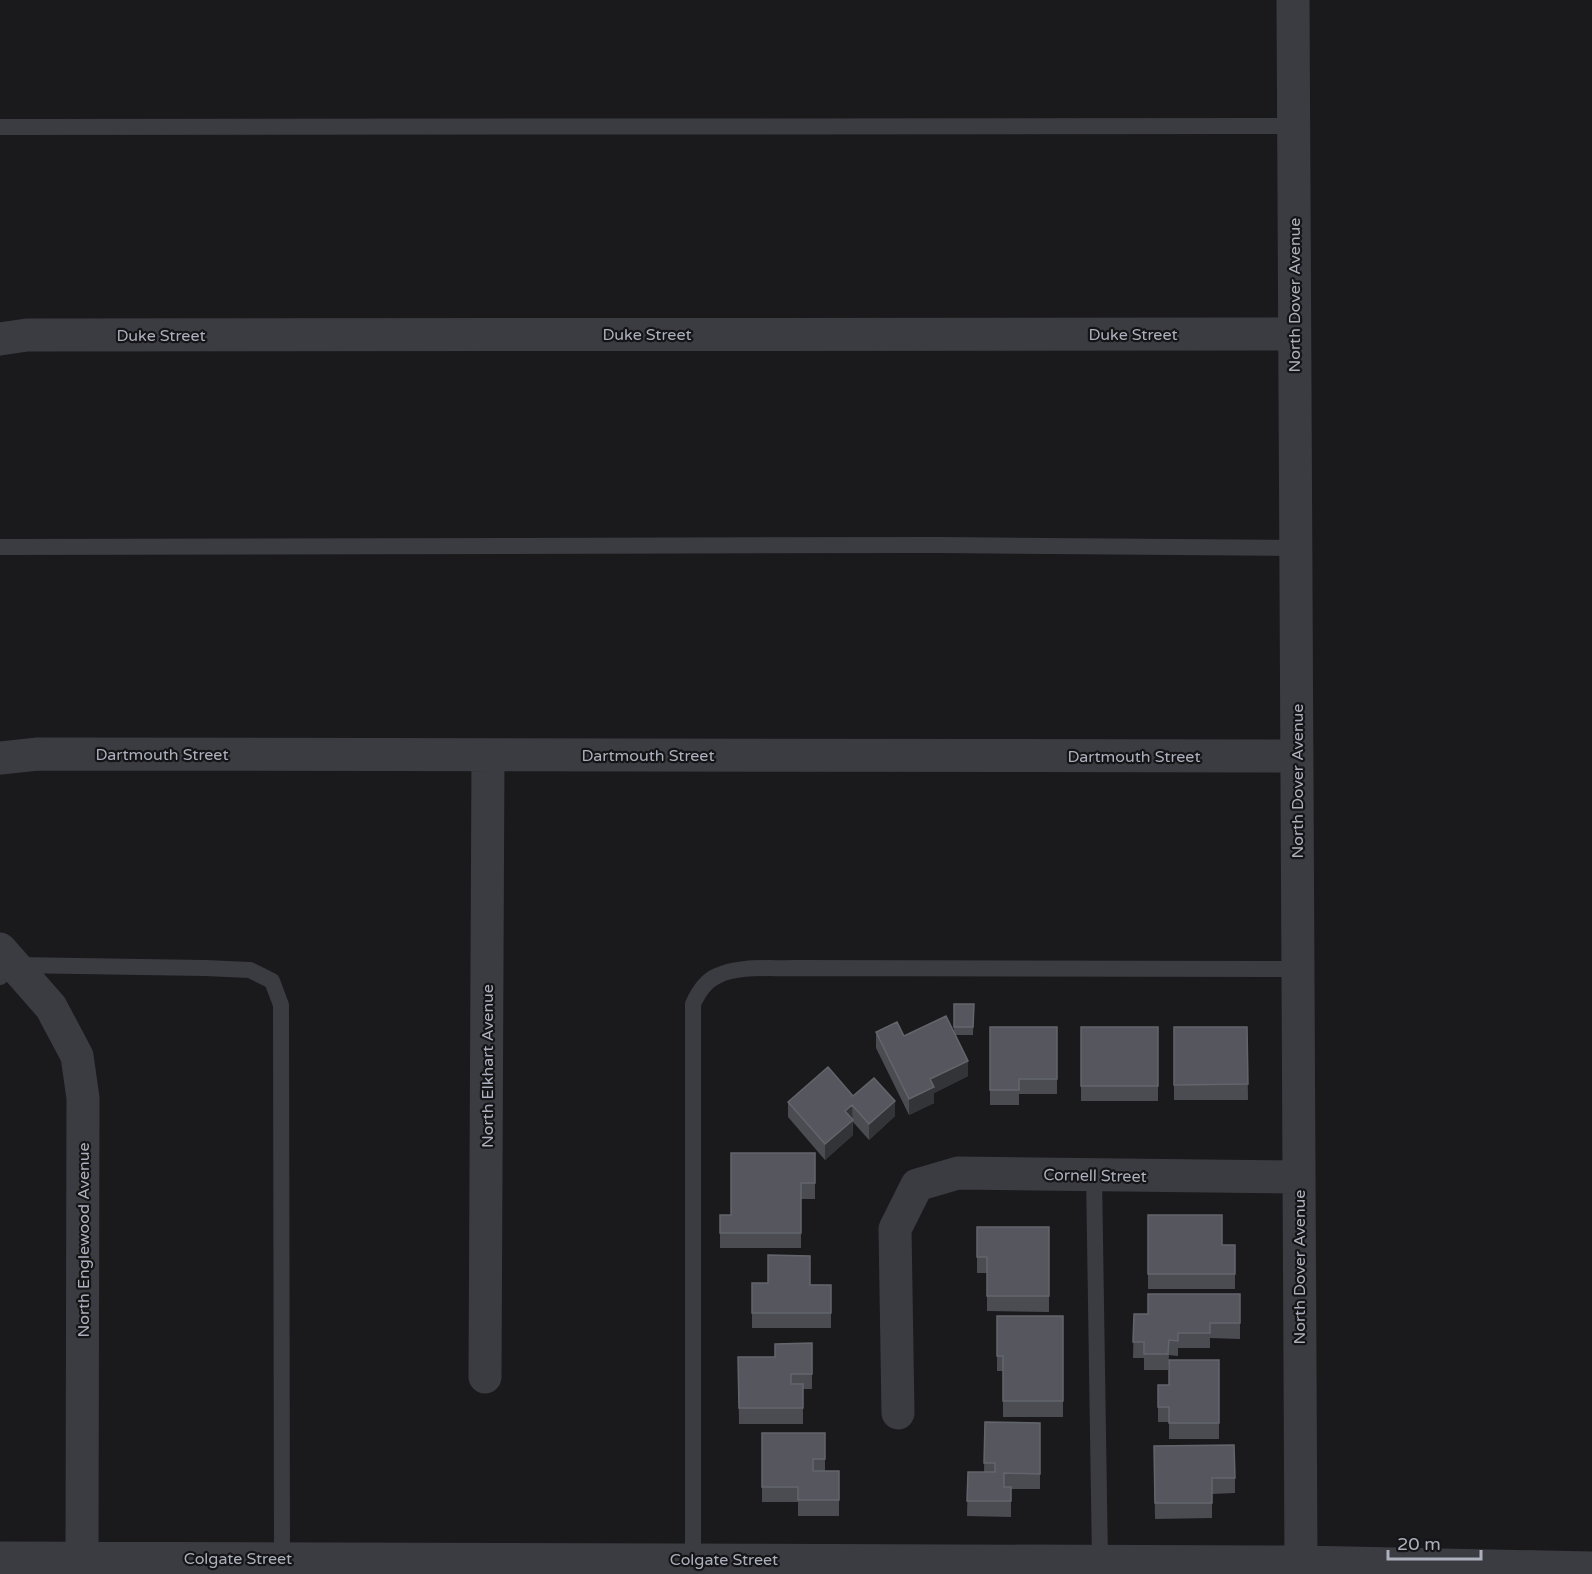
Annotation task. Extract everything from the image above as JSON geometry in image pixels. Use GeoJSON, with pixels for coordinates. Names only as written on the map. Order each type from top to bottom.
{"type":"FeatureCollection","features":[{"type":"Feature","properties":{"kind":"street","name":"North Dover Avenue"},"geometry":{"type":"LineString","coordinates":[[1293,0],[1301,1568]]}},
{"type":"Feature","properties":{"kind":"street","name":"Duke Street"},"geometry":{"type":"LineString","coordinates":[[0,339],[27,335],[1294,334]]}},
{"type":"Feature","properties":{"kind":"street","name":"Dartmouth Street"},"geometry":{"type":"LineString","coordinates":[[0,758],[38,754],[1296,756]]}},
{"type":"Feature","properties":{"kind":"street","name":"North Elkhart Avenue"},"geometry":{"type":"LineString","coordinates":[[485,1377],[488,755]]}},
{"type":"Feature","properties":{"kind":"street","name":"North Englewood Avenue"},"geometry":{"type":"LineString","coordinates":[[5,964],[51,1007],[77,1056],[83,1098],[82,1558]]}},
{"type":"Feature","properties":{"kind":"street","name":"Cornell Street"},"geometry":{"type":"LineString","coordinates":[[897,1413],[895,1229],[917,1185],[958,1173],[1299,1177]]}},
{"type":"Feature","properties":{"kind":"street","name":"Colgate Street"},"geometry":{"type":"LineString","coordinates":[[0,1558],[1100,1561],[1301,1568],[1592,1568]]}},
{"type":"Feature","properties":{"kind":"lane"},"geometry":{"type":"LineString","coordinates":[[0,127],[1293,126]]}},
{"type":"Feature","properties":{"kind":"lane"},"geometry":{"type":"LineString","coordinates":[[0,547],[936,545],[1296,548]]}},
{"type":"Feature","properties":{"kind":"lane"},"geometry":{"type":"LineString","coordinates":[[5,964],[249,970],[272,981],[281,1005],[282,1558]]}},
{"type":"Feature","properties":{"kind":"lane"},"geometry":{"type":"LineString","coordinates":[[693,1559],[693,1004],[701,989],[716,976],[739,970],[796,968],[1298,969]]}},
{"type":"Feature","properties":{"kind":"lane"},"geometry":{"type":"LineString","coordinates":[[1094,1175],[1100,1561]]}},
{"type":"Feature","properties":{"kind":"building"},"geometry":{"type":"Polygon","coordinates":[[[954,1004],[974,1004],[973,1027],[954,1027],[954,1004]]]}},
{"type":"Feature","properties":{"kind":"building"},"geometry":{"type":"Polygon","coordinates":[[[946,1016],[968,1061],[930,1079],[934,1087],[909,1099],[876,1032],[897,1022],[904,1036],[946,1016]]]}},
{"type":"Feature","properties":{"kind":"building"},"geometry":{"type":"Polygon","coordinates":[[[990,1027],[1057,1027],[1057,1079],[1019,1079],[1019,1090],[990,1090],[990,1027]]]}},
{"type":"Feature","properties":{"kind":"building"},"geometry":{"type":"Polygon","coordinates":[[[1081,1027],[1158,1027],[1158,1086],[1081,1086],[1081,1027]]]}},
{"type":"Feature","properties":{"kind":"building"},"geometry":{"type":"Polygon","coordinates":[[[1174,1027],[1247,1027],[1248,1084],[1174,1085],[1174,1027]]]}},
{"type":"Feature","properties":{"kind":"building"},"geometry":{"type":"Polygon","coordinates":[[[828,1067],[853,1096],[874,1078],[895,1101],[869,1124],[852,1105],[845,1111],[853,1120],[825,1144],[788,1102],[828,1067]]]}},
{"type":"Feature","properties":{"kind":"building"},"geometry":{"type":"Polygon","coordinates":[[[731,1153],[815,1153],[815,1183],[801,1183],[801,1233],[720,1233],[720,1215],[731,1215],[731,1153]]]}},
{"type":"Feature","properties":{"kind":"building"},"geometry":{"type":"Polygon","coordinates":[[[1148,1215],[1222,1215],[1222,1245],[1235,1245],[1235,1274],[1148,1274],[1148,1215]]]}},
{"type":"Feature","properties":{"kind":"building"},"geometry":{"type":"Polygon","coordinates":[[[977,1227],[1049,1227],[1049,1296],[987,1296],[987,1257],[977,1257],[977,1227]]]}},
{"type":"Feature","properties":{"kind":"building"},"geometry":{"type":"Polygon","coordinates":[[[768,1255],[810,1256],[810,1285],[831,1285],[831,1313],[752,1313],[752,1283],[768,1283],[768,1255]]]}},
{"type":"Feature","properties":{"kind":"building"},"geometry":{"type":"Polygon","coordinates":[[[1148,1294],[1240,1294],[1240,1323],[1210,1323],[1210,1333],[1178,1333],[1178,1341],[1169,1340],[1168,1354],[1144,1354],[1144,1342],[1133,1342],[1134,1314],[1148,1314],[1148,1294]]]}},
{"type":"Feature","properties":{"kind":"building"},"geometry":{"type":"Polygon","coordinates":[[[997,1316],[1063,1316],[1063,1401],[1003,1401],[1003,1356],[997,1356],[997,1316]]]}},
{"type":"Feature","properties":{"kind":"building"},"geometry":{"type":"Polygon","coordinates":[[[812,1343],[812,1374],[791,1374],[791,1384],[803,1384],[803,1408],[739,1408],[738,1357],[775,1357],[775,1344],[812,1343]]]}},
{"type":"Feature","properties":{"kind":"building"},"geometry":{"type":"Polygon","coordinates":[[[1169,1360],[1219,1360],[1219,1423],[1169,1423],[1169,1407],[1158,1407],[1158,1385],[1169,1385],[1169,1360]]]}},
{"type":"Feature","properties":{"kind":"building"},"geometry":{"type":"Polygon","coordinates":[[[985,1422],[1040,1423],[1040,1474],[1004,1473],[1004,1487],[1011,1487],[1011,1501],[967,1501],[968,1472],[995,1472],[995,1463],[984,1463],[985,1422]]]}},
{"type":"Feature","properties":{"kind":"building"},"geometry":{"type":"Polygon","coordinates":[[[762,1433],[825,1433],[825,1459],[813,1459],[813,1471],[839,1471],[839,1500],[798,1500],[798,1487],[762,1487],[762,1433]]]}},
{"type":"Feature","properties":{"kind":"building"},"geometry":{"type":"Polygon","coordinates":[[[1234,1445],[1235,1478],[1212,1478],[1212,1503],[1155,1503],[1154,1446],[1234,1445]]]}}]}
